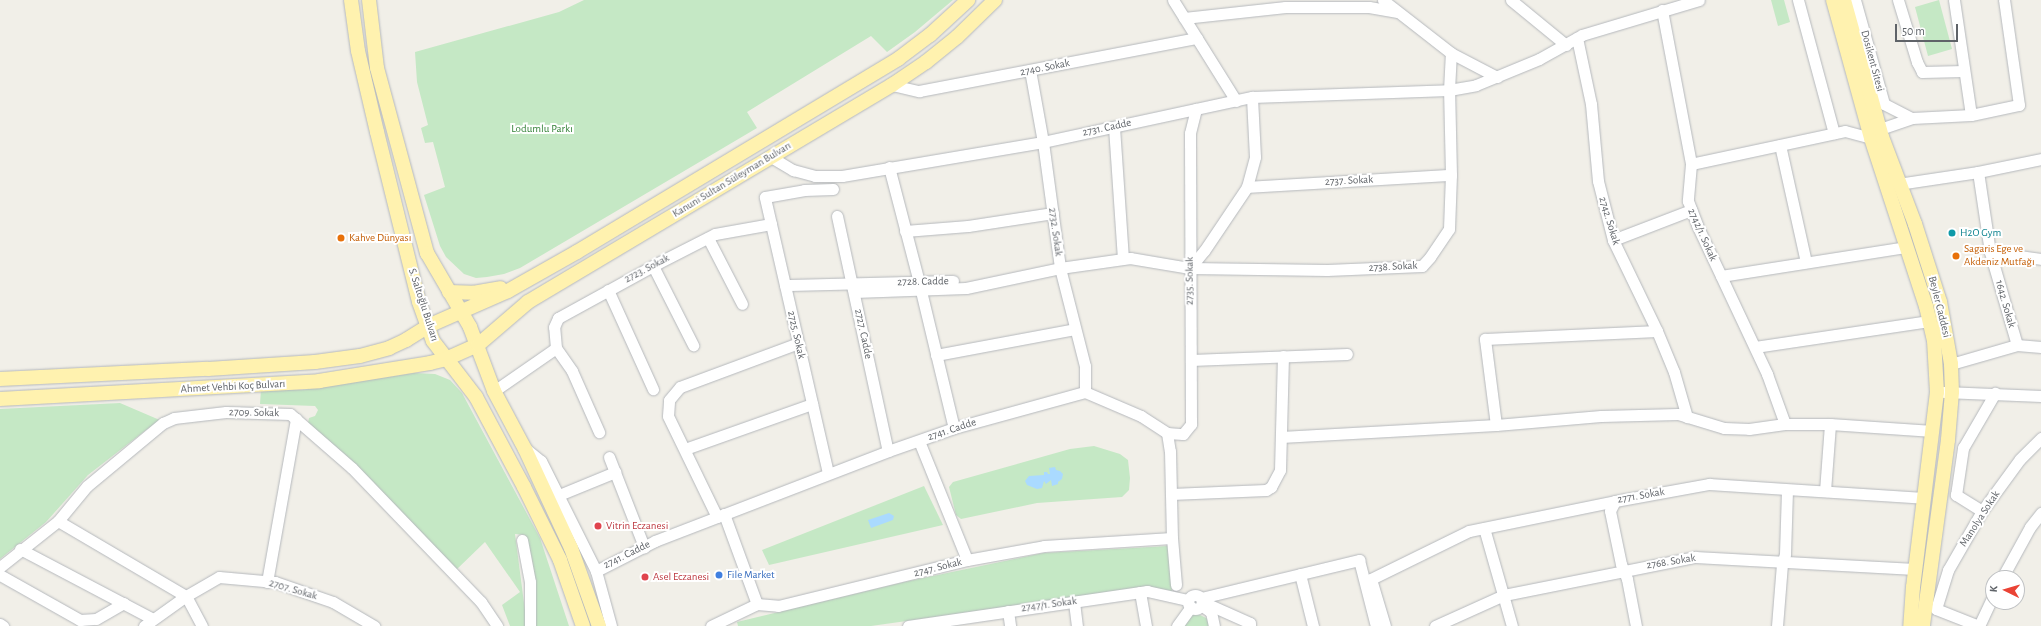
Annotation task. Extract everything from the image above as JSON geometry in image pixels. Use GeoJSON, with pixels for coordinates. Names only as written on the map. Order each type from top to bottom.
{"type":"FeatureCollection","features":[{"type":"Feature","properties":{"kind":"main road","name":"S. Saltoğlu Bulvarı"},"geometry":{"type":"LineString","coordinates":[[351,0],[358,51],[377,132],[419,302],[433,341],[476,397],[540,515],[560,560],[583,626]]}},
{"type":"Feature","properties":{"kind":"main road","name":"S. Saltoğlu Bulvarı"},"geometry":{"type":"LineString","coordinates":[[369,0],[377,68],[427,253],[449,292],[462,311],[478,345],[484,368],[494,391],[525,449],[571,548],[599,626]]}},
{"type":"Feature","properties":{"kind":"main road","name":"Kanuni Sultan Süleyman Bulvarı"},"geometry":{"type":"LineString","coordinates":[[445,318],[508,291],[577,252],[898,59],[930,35],[968,0]]}},
{"type":"Feature","properties":{"kind":"main road","name":"Kanuni Sultan Süleyman Bulvarı"},"geometry":{"type":"LineString","coordinates":[[462,352],[478,345],[528,302],[892,85],[926,62],[957,37],[995,0]]}},
{"type":"Feature","properties":{"kind":"main road","name":"Beyler Caddesi"},"geometry":{"type":"LineString","coordinates":[[1833,0],[1893,186],[1907,247],[1930,321],[1934,340],[1937,392],[1910,626]]}},
{"type":"Feature","properties":{"kind":"main road","name":"Beyler Caddesi"},"geometry":{"type":"LineString","coordinates":[[1844,0],[1876,130]]}},
{"type":"Feature","properties":{"kind":"main road","name":"Beyler Caddesi"},"geometry":{"type":"LineString","coordinates":[[1893,186],[1915,224],[1940,302],[1951,364],[1952,392],[1946,455],[1923,626]]}},
{"type":"Feature","properties":{"kind":"main road"},"geometry":{"type":"LineString","coordinates":[[449,292],[488,291],[523,282]]}},
{"type":"Feature","properties":{"kind":"main road","name":"Ahmet Vehbi Koç Bulvarı"},"geometry":{"type":"LineString","coordinates":[[0,379],[208,369],[347,358],[370,354],[389,348],[445,318]]}},
{"type":"Feature","properties":{"kind":"main road","name":"Ahmet Vehbi Koç Bulvarı"},"geometry":{"type":"LineString","coordinates":[[0,399],[312,382],[430,363],[446,359],[462,352]]}},
{"type":"Feature","properties":{"kind":"street"},"geometry":{"type":"LineString","coordinates":[[1172,0],[1236,101]]}},
{"type":"Feature","properties":{"kind":"street"},"geometry":{"type":"LineString","coordinates":[[1383,0],[1450,53],[1497,77]]}},
{"type":"Feature","properties":{"kind":"street"},"geometry":{"type":"LineString","coordinates":[[1511,0],[1566,45]]}},
{"type":"Feature","properties":{"kind":"street","name":"2731. Cadde"},"geometry":{"type":"LineString","coordinates":[[771,157],[793,170],[815,176],[842,176],[1043,142],[1252,97],[1449,90],[1476,85],[1497,77],[1539,59],[1577,38],[1662,10],[1699,0]]}},
{"type":"Feature","properties":{"kind":"street"},"geometry":{"type":"LineString","coordinates":[[1798,0],[1840,132]]}},
{"type":"Feature","properties":{"kind":"street","name":"Dosikent Sitesi"},"geometry":{"type":"LineString","coordinates":[[1855,0],[1884,104],[1912,118],[1971,115],[2019,105],[2004,0]]}},
{"type":"Feature","properties":{"kind":"street"},"geometry":{"type":"LineString","coordinates":[[1898,0],[1917,62],[1922,72],[1964,70]]}},
{"type":"Feature","properties":{"kind":"street"},"geometry":{"type":"LineString","coordinates":[[1954,0],[1971,115]]}},
{"type":"Feature","properties":{"kind":"street"},"geometry":{"type":"LineString","coordinates":[[1184,18],[1285,7],[1369,6],[1398,12]]}},
{"type":"Feature","properties":{"kind":"street","name":"2742/1. Sokak"},"geometry":{"type":"LineString","coordinates":[[1662,10],[1691,164],[1688,200],[1691,210],[1767,374],[1785,424]]}},
{"type":"Feature","properties":{"kind":"street","name":"2740. Sokak"},"geometry":{"type":"LineString","coordinates":[[892,85],[919,91],[1197,38]]}},
{"type":"Feature","properties":{"kind":"street","name":"2742. Sokak"},"geometry":{"type":"LineString","coordinates":[[1577,38],[1591,104],[1598,181],[1613,240],[1657,331],[1674,372],[1687,417]]}},
{"type":"Feature","properties":{"kind":"street","name":"2738. Sokak"},"geometry":{"type":"LineString","coordinates":[[1190,268],[1327,270],[1422,266],[1430,257],[1449,228],[1451,175],[1449,90],[1450,53]]}},
{"type":"Feature","properties":{"kind":"street","name":"2732. Sokak"},"geometry":{"type":"LineString","coordinates":[[1030,70],[1043,142],[1060,265],[1085,366],[1085,392]]}},
{"type":"Feature","properties":{"kind":"street"},"geometry":{"type":"LineString","coordinates":[[1190,268],[1204,251],[1247,186],[1255,157],[1252,97]]}},
{"type":"Feature","properties":{"kind":"street","name":"2735. Sokak"},"geometry":{"type":"LineString","coordinates":[[1167,433],[1183,434],[1191,424],[1190,133],[1196,109]]}},
{"type":"Feature","properties":{"kind":"street"},"geometry":{"type":"LineString","coordinates":[[1691,164],[1840,132],[1876,130],[1912,118]]}},
{"type":"Feature","properties":{"kind":"street"},"geometry":{"type":"LineString","coordinates":[[1114,127],[1123,259]]}},
{"type":"Feature","properties":{"kind":"street"},"geometry":{"type":"LineString","coordinates":[[1840,132],[1876,130]]}},
{"type":"Feature","properties":{"kind":"street"},"geometry":{"type":"LineString","coordinates":[[1780,145],[1806,262]]}},
{"type":"Feature","properties":{"kind":"street"},"geometry":{"type":"LineString","coordinates":[[1893,186],[1978,172],[2041,159]]}},
{"type":"Feature","properties":{"kind":"street"},"geometry":{"type":"LineString","coordinates":[[889,167],[954,428]]}},
{"type":"Feature","properties":{"kind":"street","name":"1642. Sokak"},"geometry":{"type":"LineString","coordinates":[[1978,172],[1990,252],[2017,345]]}},
{"type":"Feature","properties":{"kind":"street","name":"2737. Sokak"},"geometry":{"type":"LineString","coordinates":[[1247,186],[1451,175]]}},
{"type":"Feature","properties":{"kind":"street","name":"2725. Sokak"},"geometry":{"type":"LineString","coordinates":[[828,473],[765,197],[804,190],[833,189]]}},
{"type":"Feature","properties":{"kind":"street"},"geometry":{"type":"LineString","coordinates":[[1613,240],[1691,210]]}},
{"type":"Feature","properties":{"kind":"street"},"geometry":{"type":"LineString","coordinates":[[905,231],[968,226],[1053,213]]}},
{"type":"Feature","properties":{"kind":"street","name":"2727. Cadde"},"geometry":{"type":"LineString","coordinates":[[837,216],[888,451]]}},
{"type":"Feature","properties":{"kind":"street","name":"2723. Sokak"},"geometry":{"type":"LineString","coordinates":[[556,348],[554,327],[558,318],[715,234],[771,224]]}},
{"type":"Feature","properties":{"kind":"street"},"geometry":{"type":"LineString","coordinates":[[708,238],[742,304]]}},
{"type":"Feature","properties":{"kind":"street"},"geometry":{"type":"LineString","coordinates":[[1721,276],[1907,247]]}},
{"type":"Feature","properties":{"kind":"street"},"geometry":{"type":"LineString","coordinates":[[1990,252],[2041,259]]}},
{"type":"Feature","properties":{"kind":"street","name":"2728. Cadde"},"geometry":{"type":"LineString","coordinates":[[785,285],[853,288],[981,286],[1060,265],[1130,258],[1190,268]]}},
{"type":"Feature","properties":{"kind":"street"},"geometry":{"type":"LineString","coordinates":[[653,266],[693,345]]}},
{"type":"Feature","properties":{"kind":"street"},"geometry":{"type":"LineString","coordinates":[[608,290],[653,389]]}},
{"type":"Feature","properties":{"kind":"street"},"geometry":{"type":"LineString","coordinates":[[1755,347],[1930,321]]}},
{"type":"Feature","properties":{"kind":"street"},"geometry":{"type":"LineString","coordinates":[[936,355],[1075,329]]}},
{"type":"Feature","properties":{"kind":"street"},"geometry":{"type":"LineString","coordinates":[[1496,425],[1485,339],[1657,331]]}},
{"type":"Feature","properties":{"kind":"street"},"geometry":{"type":"LineString","coordinates":[[711,626],[757,604],[721,515],[668,416],[669,400],[680,387],[798,343]]}},
{"type":"Feature","properties":{"kind":"street"},"geometry":{"type":"LineString","coordinates":[[1951,364],[2017,345],[2041,347]]}},
{"type":"Feature","properties":{"kind":"street"},"geometry":{"type":"LineString","coordinates":[[494,391],[556,348],[572,371],[599,432]]}},
{"type":"Feature","properties":{"kind":"street"},"geometry":{"type":"LineString","coordinates":[[1191,360],[1347,354]]}},
{"type":"Feature","properties":{"kind":"street"},"geometry":{"type":"LineString","coordinates":[[1171,494],[1266,490],[1275,481],[1280,470],[1283,356]]}},
{"type":"Feature","properties":{"kind":"street"},"geometry":{"type":"LineString","coordinates":[[1085,392],[1142,416],[1167,433],[1170,451],[1172,538],[1176,584]]}},
{"type":"Feature","properties":{"kind":"street","name":"2741. Cadde"},"geometry":{"type":"LineString","coordinates":[[596,571],[644,547],[721,515],[888,451],[954,428],[1085,392]]}},
{"type":"Feature","properties":{"kind":"street"},"geometry":{"type":"LineString","coordinates":[[1937,392],[1995,393],[2041,396]]}},
{"type":"Feature","properties":{"kind":"street"},"geometry":{"type":"LineString","coordinates":[[1982,511],[1956,495],[1963,448],[1995,393]]}},
{"type":"Feature","properties":{"kind":"street"},"geometry":{"type":"LineString","coordinates":[[685,449],[812,404]]}},
{"type":"Feature","properties":{"kind":"street","name":"2709. Sokak"},"geometry":{"type":"LineString","coordinates":[[0,567],[20,549],[58,521],[87,486],[163,423],[174,418],[226,412],[290,414],[352,468],[481,602],[498,626]]}},
{"type":"Feature","properties":{"kind":"street"},"geometry":{"type":"LineString","coordinates":[[1281,437],[1496,425],[1601,416],[1678,414],[1724,428],[1749,429],[1785,424],[1830,424],[1933,431]]}},
{"type":"Feature","properties":{"kind":"street"},"geometry":{"type":"LineString","coordinates":[[267,582],[296,419]]}},
{"type":"Feature","properties":{"kind":"street"},"geometry":{"type":"LineString","coordinates":[[1825,491],[1830,424]]}},
{"type":"Feature","properties":{"kind":"street","name":"Manolya Sokak"},"geometry":{"type":"LineString","coordinates":[[1986,610],[1979,626],[1936,609],[1948,570],[1982,511],[2020,459],[2041,438]]}},
{"type":"Feature","properties":{"kind":"street"},"geometry":{"type":"LineString","coordinates":[[919,441],[967,560]]}},
{"type":"Feature","properties":{"kind":"street"},"geometry":{"type":"LineString","coordinates":[[525,449],[541,461],[596,571],[611,626]]}},
{"type":"Feature","properties":{"kind":"street"},"geometry":{"type":"LineString","coordinates":[[609,457],[644,547]]}},
{"type":"Feature","properties":{"kind":"street"},"geometry":{"type":"LineString","coordinates":[[559,495],[615,472]]}},
{"type":"Feature","properties":{"kind":"street","name":"2771. Sokak"},"geometry":{"type":"LineString","coordinates":[[1385,626],[1371,579],[1469,531],[1615,501],[1709,484],[1924,498]]}},
{"type":"Feature","properties":{"kind":"street"},"geometry":{"type":"LineString","coordinates":[[1777,626],[1783,561],[1787,490]]}},
{"type":"Feature","properties":{"kind":"street"},"geometry":{"type":"LineString","coordinates":[[1615,501],[1610,511],[1623,570],[1627,579],[1636,626]]}},
{"type":"Feature","properties":{"kind":"street"},"geometry":{"type":"LineString","coordinates":[[2006,570],[2030,527],[2041,513]]}},
{"type":"Feature","properties":{"kind":"street"},"geometry":{"type":"LineString","coordinates":[[58,521],[186,596],[202,626]]}},
{"type":"Feature","properties":{"kind":"street"},"geometry":{"type":"LineString","coordinates":[[1484,528],[1512,626]]}},
{"type":"Feature","properties":{"kind":"street","name":"2747. Sokak"},"geometry":{"type":"LineString","coordinates":[[757,604],[778,606],[967,560],[1044,546],[1172,538]]}},
{"type":"Feature","properties":{"kind":"street"},"geometry":{"type":"LineString","coordinates":[[522,540],[530,582],[530,626]]}},
{"type":"Feature","properties":{"kind":"street"},"geometry":{"type":"LineString","coordinates":[[20,549],[153,619]]}},
{"type":"Feature","properties":{"kind":"street","name":"2768. Sokak"},"geometry":{"type":"LineString","coordinates":[[1435,626],[1504,595],[1623,570],[1695,557],[1916,569]]}},
{"type":"Feature","properties":{"kind":"street"},"geometry":{"type":"LineString","coordinates":[[1177,626],[1197,602],[1228,590],[1360,560],[1376,626]]}},
{"type":"Feature","properties":{"kind":"street"},"geometry":{"type":"LineString","coordinates":[[1300,574],[1313,626]]}},
{"type":"Feature","properties":{"kind":"street"},"geometry":{"type":"LineString","coordinates":[[0,575],[80,620],[96,620],[124,603]]}},
{"type":"Feature","properties":{"kind":"street","name":"2707. Sokak"},"geometry":{"type":"LineString","coordinates":[[144,626],[186,596],[219,577],[275,582],[333,602],[374,626]]}},
{"type":"Feature","properties":{"kind":"street","name":"2747/1. Sokak"},"geometry":{"type":"LineString","coordinates":[[908,626],[940,624],[1008,611],[1147,591],[1197,602],[1250,622],[1250,626]]}},
{"type":"Feature","properties":{"kind":"street"},"geometry":{"type":"LineString","coordinates":[[1140,592],[1146,626]]}},
{"type":"Feature","properties":{"kind":"street"},"geometry":{"type":"LineString","coordinates":[[1074,602],[1077,626]]}},
{"type":"Feature","properties":{"kind":"street"},"geometry":{"type":"LineString","coordinates":[[1197,602],[1211,612],[1214,626]]}},
{"type":"Feature","properties":{"kind":"street"},"geometry":{"type":"LineString","coordinates":[[1008,611],[1010,626]]}},
{"type":"Feature","properties":{"kind":"green space","name":"Lodumlu Parkı"},"geometry":{"type":"Polygon","coordinates":[[[584,0],[953,0],[915,32],[887,52],[871,36],[747,112],[757,128],[520,268],[504,274],[487,277],[476,278],[464,274],[446,257],[440,246],[424,195],[445,187],[433,142],[425,143],[421,128],[428,125],[417,82],[415,52],[559,12],[584,0]]]}},
{"type":"Feature","properties":{"kind":"green space"},"geometry":{"type":"Polygon","coordinates":[[[1771,0],[1784,0],[1790,22],[1778,26],[1771,0]]]}},
{"type":"Feature","properties":{"kind":"green space"},"geometry":{"type":"Polygon","coordinates":[[[1939,0],[1952,49],[1928,56],[1915,7],[1939,0]]]}},
{"type":"Feature","properties":{"kind":"green space"},"geometry":{"type":"Polygon","coordinates":[[[414,373],[435,374],[450,380],[462,393],[540,538],[569,626],[534,626],[536,585],[531,555],[525,535],[515,534],[527,626],[510,626],[502,605],[520,592],[485,542],[456,570],[308,423],[309,418],[315,416],[318,410],[315,406],[260,404],[261,389],[302,390],[414,373]]]}},
{"type":"Feature","properties":{"kind":"green space"},"geometry":{"type":"Polygon","coordinates":[[[120,403],[162,421],[146,430],[88,475],[46,522],[0,559],[0,409],[120,403]]]}},
{"type":"Feature","properties":{"kind":"green space"},"geometry":{"type":"Polygon","coordinates":[[[1094,446],[1120,454],[1128,460],[1130,478],[1129,490],[1122,497],[1037,503],[961,519],[956,515],[949,487],[953,482],[1070,449],[1094,446]]]}},
{"type":"Feature","properties":{"kind":"green space"},"geometry":{"type":"Polygon","coordinates":[[[924,486],[943,525],[769,565],[762,550],[924,486]]]}},
{"type":"Feature","properties":{"kind":"green space"},"geometry":{"type":"Polygon","coordinates":[[[1168,546],[1172,591],[1148,587],[871,626],[738,626],[737,622],[904,582],[1043,553],[1168,546]]]}},
{"type":"Feature","properties":{"kind":"green space"},"geometry":{"type":"Polygon","coordinates":[[[1194,612],[1208,619],[1210,626],[1181,626],[1194,612]]]}},
{"type":"Feature","properties":{"kind":"water"},"geometry":{"type":"Polygon","coordinates":[[[1055,467],[1056,470],[1063,474],[1062,479],[1058,482],[1058,484],[1052,486],[1051,480],[1046,484],[1044,481],[1042,488],[1037,489],[1027,485],[1025,481],[1029,476],[1044,475],[1044,472],[1050,474],[1049,468],[1055,467]]]}},
{"type":"Feature","properties":{"kind":"water"},"geometry":{"type":"Polygon","coordinates":[[[889,513],[894,516],[893,520],[871,528],[868,520],[889,513]]]}},
{"type":"Feature","properties":{"kind":"place","name":"H2O Gym"},"geometry":{"type":"Point","coordinates":[1952,233]}},
{"type":"Feature","properties":{"kind":"place","name":"Kahve Dünyası"},"geometry":{"type":"Point","coordinates":[341,238]}},
{"type":"Feature","properties":{"kind":"place","name":"Sagaris Ege ve Akdeniz Mutfağı"},"geometry":{"type":"Point","coordinates":[1956,256]}},
{"type":"Feature","properties":{"kind":"place","name":"Vitrin Eczanesi"},"geometry":{"type":"Point","coordinates":[598,526]}},
{"type":"Feature","properties":{"kind":"place","name":"File Market"},"geometry":{"type":"Point","coordinates":[719,575]}},
{"type":"Feature","properties":{"kind":"place","name":"Asel Eczanesi"},"geometry":{"type":"Point","coordinates":[645,577]}}]}
